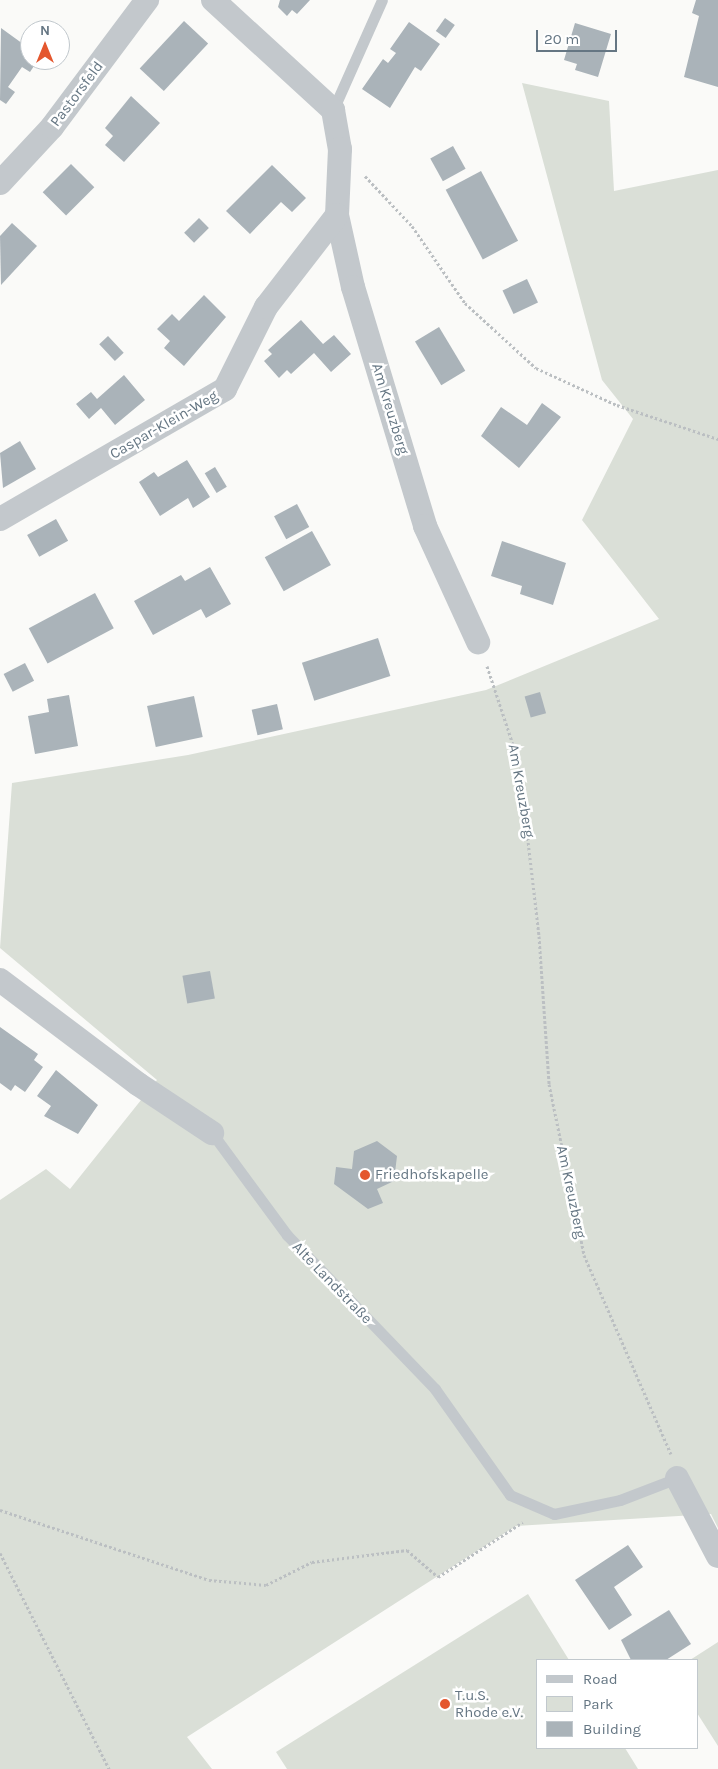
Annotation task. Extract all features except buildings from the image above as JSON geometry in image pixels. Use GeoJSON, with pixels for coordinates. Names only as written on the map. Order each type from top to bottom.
{"type":"FeatureCollection","features":[{"type":"Feature","properties":{"kind":"street","name":"Pastorsfeld"},"geometry":{"type":"LineString","coordinates":[[0,183],[52,127],[147,0]]}},
{"type":"Feature","properties":{"kind":"street"},"geometry":{"type":"LineString","coordinates":[[213,0],[333,110]]}},
{"type":"Feature","properties":{"kind":"street","name":"Am Kreuzberg"},"geometry":{"type":"LineString","coordinates":[[333,110],[340,149],[337,215],[353,287],[426,526],[478,642]]}},
{"type":"Feature","properties":{"kind":"street","name":"Caspar-Klein-Weg"},"geometry":{"type":"LineString","coordinates":[[0,519],[225,389],[266,307],[337,215]]}},
{"type":"Feature","properties":{"kind":"street","name":"Alte Landstraße"},"geometry":{"type":"LineString","coordinates":[[0,980],[138,1084],[212,1133]]}},
{"type":"Feature","properties":{"kind":"street"},"geometry":{"type":"LineString","coordinates":[[677,1478],[718,1556]]}},
{"type":"Feature","properties":{"kind":"lane"},"geometry":{"type":"LineString","coordinates":[[333,110],[382,0]]}},
{"type":"Feature","properties":{"kind":"lane","name":"Alte Landstraße"},"geometry":{"type":"LineString","coordinates":[[212,1133],[286,1235],[435,1389],[510,1495],[554,1514],[585,1509],[677,1478]]}},
{"type":"Feature","properties":{"kind":"path"},"geometry":{"type":"LineString","coordinates":[[340,149],[412,226],[465,302],[536,368],[618,405],[718,440]]}},
{"type":"Feature","properties":{"kind":"path","name":"Am Kreuzberg"},"geometry":{"type":"LineString","coordinates":[[478,642],[519,763],[539,936],[549,1084],[584,1255],[668,1445],[677,1478]]}},
{"type":"Feature","properties":{"kind":"path"},"geometry":{"type":"LineString","coordinates":[[0,1510],[209,1580],[266,1585],[312,1562],[407,1550],[438,1576],[542,1510]]}},
{"type":"Feature","properties":{"kind":"path"},"geometry":{"type":"LineString","coordinates":[[0,1553],[109,1769]]}},
{"type":"Feature","properties":{"kind":"green space"},"geometry":{"type":"Polygon","coordinates":[[[522,83],[609,101],[614,191],[718,170],[718,1528],[711,1514],[516,1526],[187,1737],[212,1769],[0,1769],[0,1200],[46,1169],[70,1189],[157,1080],[0,948],[12,783],[188,755],[486,690],[659,619],[582,520],[633,419],[602,380],[522,83]]]}},
{"type":"Feature","properties":{"kind":"green space","name":"T.u.S. Rhode e.V."},"geometry":{"type":"Polygon","coordinates":[[[528,1594],[568,1659],[536,1659],[536,1749],[626,1749],[638,1769],[287,1769],[276,1752],[528,1594]]]}},
{"type":"Feature","properties":{"kind":"green space"},"geometry":{"type":"Polygon","coordinates":[[[718,1642],[718,1746],[698,1715],[698,1659],[692,1659],[718,1642]]]}},
{"type":"Feature","properties":{"kind":"place","name":"Friedhofskapelle"},"geometry":{"type":"Point","coordinates":[365,1175]}},
{"type":"Feature","properties":{"kind":"place","name":"T.u.S. Rhode e.V."},"geometry":{"type":"Point","coordinates":[445,1704]}}]}
